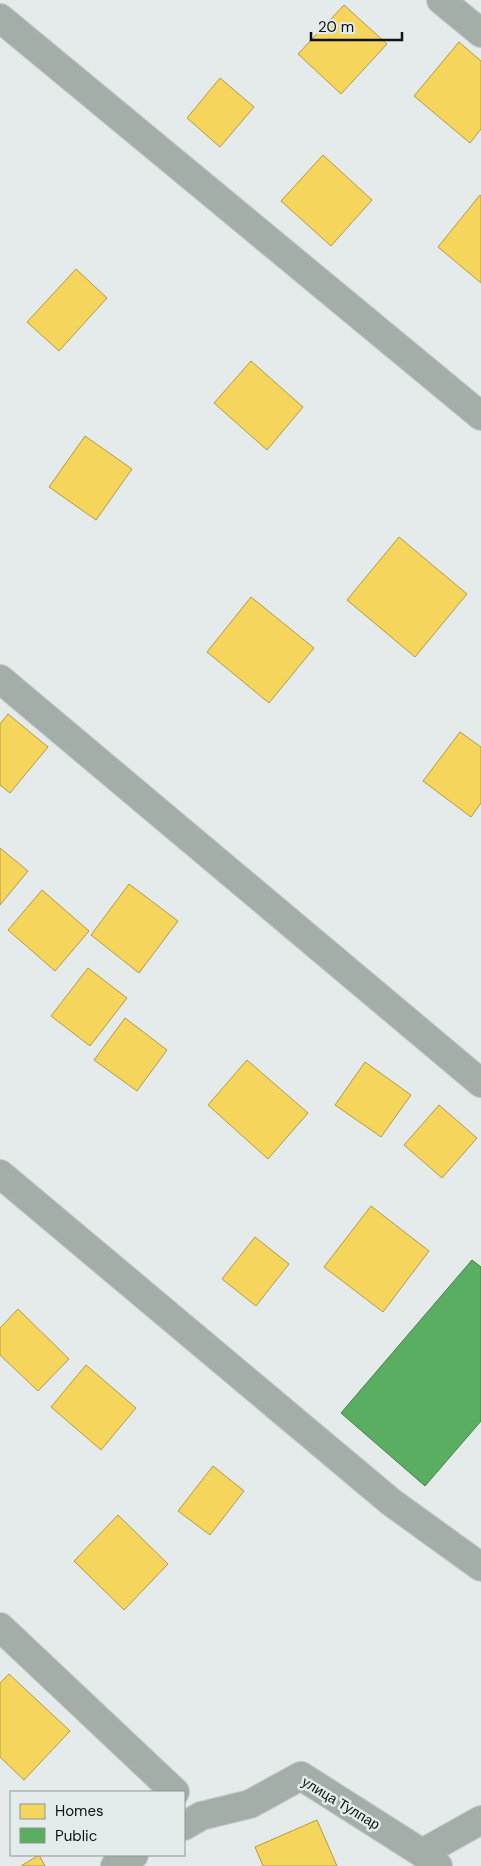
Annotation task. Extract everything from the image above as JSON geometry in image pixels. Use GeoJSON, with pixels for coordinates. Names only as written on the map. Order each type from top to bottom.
{"type":"FeatureCollection","features":[{"type":"Feature","properties":{"kind":"street"},"geometry":{"type":"LineString","coordinates":[[441,0],[481,33]]}},
{"type":"Feature","properties":{"kind":"street"},"geometry":{"type":"LineString","coordinates":[[0,18],[481,416]]}},
{"type":"Feature","properties":{"kind":"street"},"geometry":{"type":"LineString","coordinates":[[0,679],[481,1083]]}},
{"type":"Feature","properties":{"kind":"street"},"geometry":{"type":"LineString","coordinates":[[0,1174],[391,1502],[481,1567]]}},
{"type":"Feature","properties":{"kind":"street"},"geometry":{"type":"LineString","coordinates":[[0,1627],[174,1791]]}},
{"type":"Feature","properties":{"kind":"street","name":"улица Тулпар"},"geometry":{"type":"LineString","coordinates":[[189,1814],[250,1804],[301,1776],[430,1860]]}},
{"type":"Feature","properties":{"kind":"street"},"geometry":{"type":"LineString","coordinates":[[430,1860],[481,1820]]}},
{"type":"Feature","properties":{"kind":"street"},"geometry":{"type":"LineString","coordinates":[[115,1866],[132,1856]]}},
{"type":"Feature","properties":{"kind":"building: Homes"},"geometry":{"type":"Polygon","coordinates":[[[344,5],[387,44],[341,94],[298,54],[344,5]]]}},
{"type":"Feature","properties":{"kind":"building: Homes"},"geometry":{"type":"Polygon","coordinates":[[[459,42],[481,61],[481,129],[470,143],[414,96],[459,42]]]}},
{"type":"Feature","properties":{"kind":"building: Homes"},"geometry":{"type":"Polygon","coordinates":[[[220,78],[254,107],[220,147],[187,118],[220,78]]]}},
{"type":"Feature","properties":{"kind":"building: Homes"},"geometry":{"type":"Polygon","coordinates":[[[323,155],[372,200],[331,246],[281,201],[323,155]]]}},
{"type":"Feature","properties":{"kind":"building: Homes"},"geometry":{"type":"Polygon","coordinates":[[[481,196],[481,283],[438,247],[481,196]]]}},
{"type":"Feature","properties":{"kind":"building: Homes"},"geometry":{"type":"Polygon","coordinates":[[[76,269],[107,298],[59,351],[27,322],[76,269]]]}},
{"type":"Feature","properties":{"kind":"building: Homes"},"geometry":{"type":"Polygon","coordinates":[[[251,361],[303,407],[267,450],[214,403],[251,361]]]}},
{"type":"Feature","properties":{"kind":"building: Homes"},"geometry":{"type":"Polygon","coordinates":[[[85,436],[132,469],[96,520],[49,487],[85,436]]]}},
{"type":"Feature","properties":{"kind":"building: Homes"},"geometry":{"type":"Polygon","coordinates":[[[399,537],[467,594],[415,657],[347,600],[399,537]]]}},
{"type":"Feature","properties":{"kind":"building: Homes"},"geometry":{"type":"Polygon","coordinates":[[[251,597],[314,648],[269,703],[207,652],[251,597]]]}},
{"type":"Feature","properties":{"kind":"building: Homes"},"geometry":{"type":"Polygon","coordinates":[[[8,714],[48,747],[10,793],[0,785],[0,724],[8,714]]]}},
{"type":"Feature","properties":{"kind":"building: Homes"},"geometry":{"type":"Polygon","coordinates":[[[460,732],[481,747],[481,803],[471,817],[423,781],[460,732]]]}},
{"type":"Feature","properties":{"kind":"building: Homes"},"geometry":{"type":"Polygon","coordinates":[[[0,848],[28,871],[0,905],[0,848]]]}},
{"type":"Feature","properties":{"kind":"building: Homes"},"geometry":{"type":"Polygon","coordinates":[[[129,884],[178,921],[139,973],[91,935],[129,884]]]}},
{"type":"Feature","properties":{"kind":"building: Homes"},"geometry":{"type":"Polygon","coordinates":[[[42,890],[89,931],[55,971],[8,930],[42,890]]]}},
{"type":"Feature","properties":{"kind":"building: Homes"},"geometry":{"type":"Polygon","coordinates":[[[88,968],[127,998],[90,1046],[51,1016],[88,968]]]}},
{"type":"Feature","properties":{"kind":"building: Homes"},"geometry":{"type":"Polygon","coordinates":[[[125,1018],[167,1050],[137,1091],[94,1060],[125,1018]]]}},
{"type":"Feature","properties":{"kind":"building: Homes"},"geometry":{"type":"Polygon","coordinates":[[[247,1060],[308,1113],[268,1159],[208,1105],[247,1060]]]}},
{"type":"Feature","properties":{"kind":"building: Homes"},"geometry":{"type":"Polygon","coordinates":[[[365,1062],[411,1095],[381,1137],[335,1105],[365,1062]]]}},
{"type":"Feature","properties":{"kind":"building: Homes"},"geometry":{"type":"Polygon","coordinates":[[[439,1105],[477,1138],[442,1178],[404,1145],[439,1105]]]}},
{"type":"Feature","properties":{"kind":"building: Homes"},"geometry":{"type":"Polygon","coordinates":[[[371,1206],[429,1251],[383,1312],[324,1267],[371,1206]]]}},
{"type":"Feature","properties":{"kind":"building: Homes"},"geometry":{"type":"Polygon","coordinates":[[[255,1237],[289,1264],[256,1306],[222,1279],[255,1237]]]}},
{"type":"Feature","properties":{"kind":"building: Homes"},"geometry":{"type":"Polygon","coordinates":[[[18,1309],[69,1359],[38,1391],[0,1355],[0,1328],[18,1309]]]}},
{"type":"Feature","properties":{"kind":"building: Homes"},"geometry":{"type":"Polygon","coordinates":[[[86,1365],[136,1408],[101,1450],[51,1407],[86,1365]]]}},
{"type":"Feature","properties":{"kind":"building: Homes"},"geometry":{"type":"Polygon","coordinates":[[[213,1466],[244,1491],[210,1535],[178,1511],[213,1466]]]}},
{"type":"Feature","properties":{"kind":"building: Homes"},"geometry":{"type":"Polygon","coordinates":[[[118,1515],[168,1564],[124,1610],[74,1561],[118,1515]]]}},
{"type":"Feature","properties":{"kind":"building: Homes"},"geometry":{"type":"Polygon","coordinates":[[[9,1674],[70,1731],[24,1780],[0,1757],[0,1683],[9,1674]]]}},
{"type":"Feature","properties":{"kind":"building: Homes"},"geometry":{"type":"Polygon","coordinates":[[[317,1820],[337,1866],[263,1866],[255,1847],[317,1820]]]}},
{"type":"Feature","properties":{"kind":"building: Homes"},"geometry":{"type":"Polygon","coordinates":[[[40,1856],[45,1866],[21,1866],[40,1856]]]}},
{"type":"Feature","properties":{"kind":"building: Public"},"geometry":{"type":"Polygon","coordinates":[[[472,1260],[481,1267],[481,1421],[425,1486],[341,1413],[472,1260]]]}}]}
